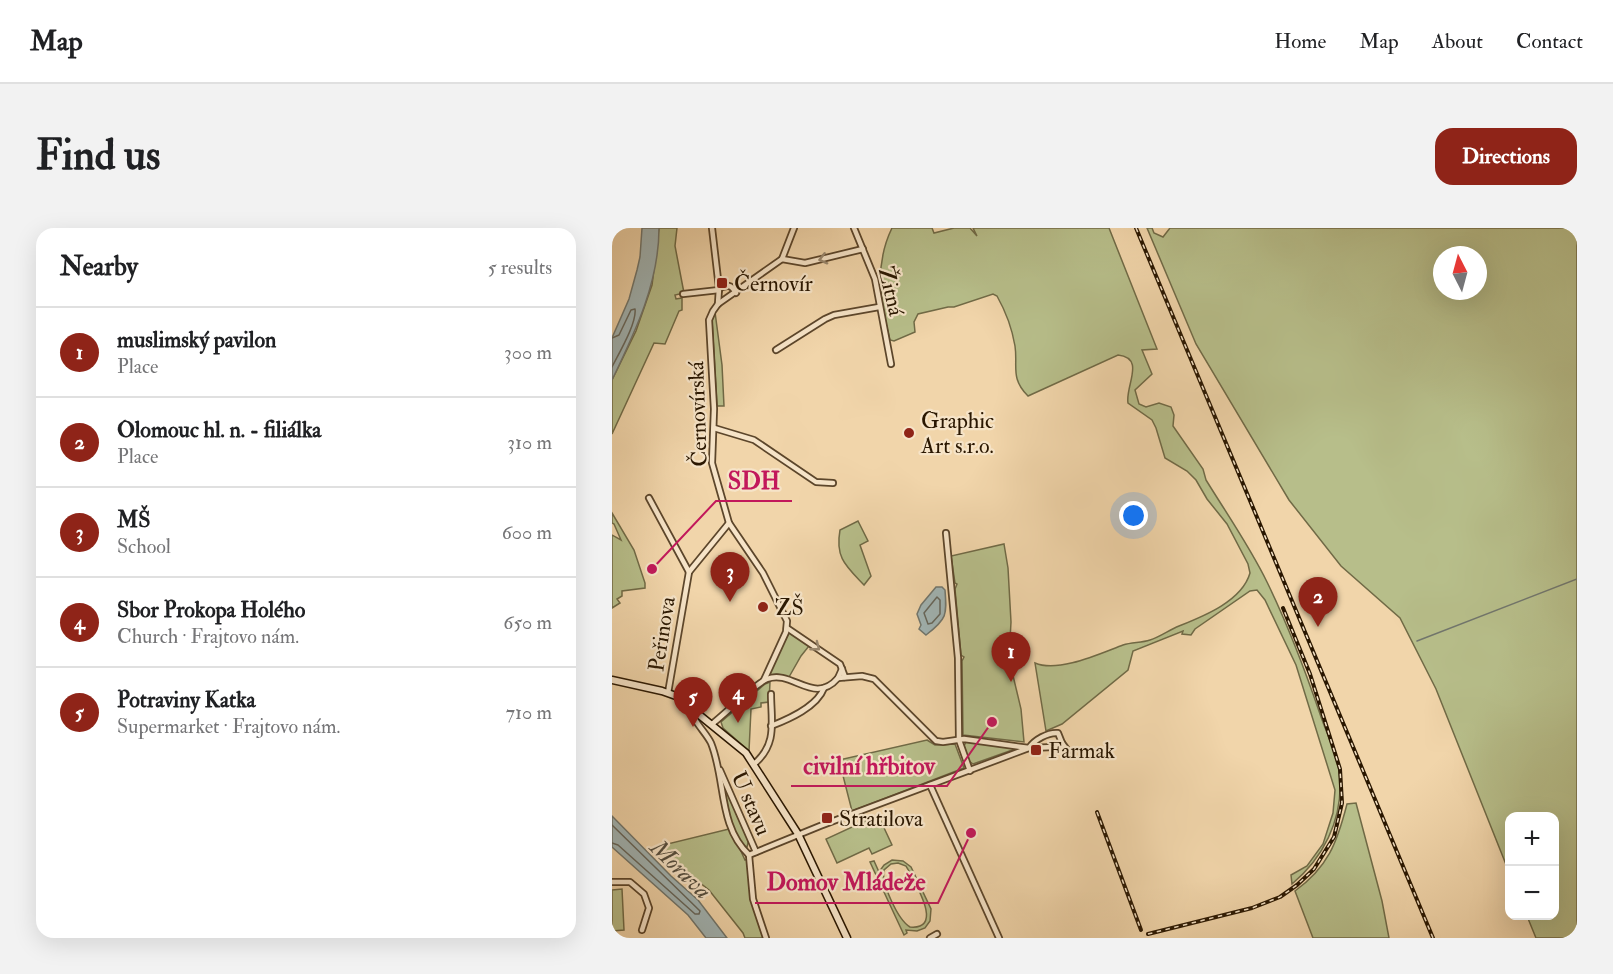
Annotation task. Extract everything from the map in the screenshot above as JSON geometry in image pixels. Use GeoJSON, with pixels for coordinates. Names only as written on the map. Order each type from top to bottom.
{"type":"FeatureCollection","features":[{"type":"Feature","properties":{"kind":"street","name":"Černovírská"},"geometry":{"type":"LineString","coordinates":[[712,228],[719,289],[718,304],[709,320],[714,409],[712,463],[729,523],[763,573],[786,616],[787,628]]}},
{"type":"Feature","properties":{"kind":"street"},"geometry":{"type":"LineString","coordinates":[[718,304],[782,259],[794,228]]}},
{"type":"Feature","properties":{"kind":"street","name":"Žitná"},"geometry":{"type":"LineString","coordinates":[[854,228],[874,279],[891,364]]}},
{"type":"Feature","properties":{"kind":"street"},"geometry":{"type":"LineString","coordinates":[[782,259],[805,263],[863,249]]}},
{"type":"Feature","properties":{"kind":"street"},"geometry":{"type":"LineString","coordinates":[[683,294],[719,289],[728,285],[733,287],[736,293]]}},
{"type":"Feature","properties":{"kind":"street"},"geometry":{"type":"LineString","coordinates":[[776,350],[834,315],[879,307]]}},
{"type":"Feature","properties":{"kind":"street"},"geometry":{"type":"LineString","coordinates":[[714,428],[754,440],[816,482],[833,483]]}},
{"type":"Feature","properties":{"kind":"street"},"geometry":{"type":"LineString","coordinates":[[649,498],[689,572]]}},
{"type":"Feature","properties":{"kind":"street","name":"Peřinova"},"geometry":{"type":"LineString","coordinates":[[668,693],[689,572],[729,523]]}},
{"type":"Feature","properties":{"kind":"street"},"geometry":{"type":"LineString","coordinates":[[946,533],[958,658],[959,740],[970,771]]}},
{"type":"Feature","properties":{"kind":"street"},"geometry":{"type":"LineString","coordinates":[[764,680],[787,628],[838,663],[845,677]]}},
{"type":"Feature","properties":{"kind":"street"},"geometry":{"type":"LineString","coordinates":[[838,678],[842,669]]}},
{"type":"Feature","properties":{"kind":"street"},"geometry":{"type":"LineString","coordinates":[[771,726],[808,707],[818,699],[824,688],[838,678],[862,675],[874,679],[934,740],[940,742],[964,739],[1029,748],[1054,747],[1062,743]]}},
{"type":"Feature","properties":{"kind":"street"},"geometry":{"type":"LineString","coordinates":[[712,724],[764,680],[775,677],[812,688],[824,688]]}},
{"type":"Feature","properties":{"kind":"street"},"geometry":{"type":"LineString","coordinates":[[612,680],[668,693],[691,707],[737,745],[754,764],[798,834],[848,938]]}},
{"type":"Feature","properties":{"kind":"street"},"geometry":{"type":"LineString","coordinates":[[754,764],[770,744],[771,694]]}},
{"type":"Feature","properties":{"kind":"street","name":"U stavu"},"geometry":{"type":"LineString","coordinates":[[691,707],[709,740],[718,767],[726,812],[740,845],[750,855]]}},
{"type":"Feature","properties":{"kind":"street"},"geometry":{"type":"LineString","coordinates":[[766,938],[753,899],[750,855],[798,834],[1029,748],[1053,732],[1058,733],[1068,751]]}},
{"type":"Feature","properties":{"kind":"street","name":"U stavu"},"geometry":{"type":"LineString","coordinates":[[718,767],[756,852]]}},
{"type":"Feature","properties":{"kind":"street"},"geometry":{"type":"LineString","coordinates":[[930,785],[999,938]]}},
{"type":"Feature","properties":{"kind":"street"},"geometry":{"type":"LineString","coordinates":[[612,882],[630,882],[644,894],[649,908],[642,930]]}},
{"type":"Feature","properties":{"kind":"street"},"geometry":{"type":"LineString","coordinates":[[930,938],[938,934]]}},
{"type":"Feature","properties":{"kind":"green space"},"geometry":{"type":"Polygon","coordinates":[[[659,228],[677,228],[675,246],[684,293],[675,295],[676,299],[682,298],[682,310],[679,311],[665,344],[654,343],[612,434],[612,380],[636,331],[652,285],[659,228]]]}},
{"type":"Feature","properties":{"kind":"green space"},"geometry":{"type":"Polygon","coordinates":[[[892,228],[932,228],[934,233],[954,228],[970,228],[977,236],[973,228],[1109,228],[1157,349],[1142,350],[1152,374],[1135,390],[1139,404],[1146,407],[1159,403],[1171,407],[1174,415],[1173,426],[1203,469],[1206,480],[1253,556],[1275,598],[1302,664],[1337,763],[1340,795],[1334,824],[1313,863],[1292,884],[1291,875],[1307,866],[1323,844],[1333,813],[1335,790],[1296,665],[1265,600],[1257,590],[1250,591],[1195,629],[1191,635],[1182,634],[1183,631],[1133,651],[1128,670],[1062,724],[1046,731],[1035,663],[1055,666],[1067,664],[1123,645],[1154,639],[1221,606],[1239,592],[1250,573],[1248,564],[1227,524],[1207,499],[1196,480],[1187,471],[1165,458],[1152,420],[1128,403],[1133,367],[1131,361],[1118,355],[1028,396],[1022,390],[1017,378],[1015,346],[1008,320],[997,296],[993,294],[954,307],[918,314],[914,322],[915,332],[894,341],[890,340],[881,298],[881,270],[886,242],[892,228]]]}},
{"type":"Feature","properties":{"kind":"green space"},"geometry":{"type":"Polygon","coordinates":[[[1147,228],[1152,228],[1154,233],[1163,237],[1170,228],[1577,228],[1577,938],[1536,938],[1529,920],[1559,920],[1559,812],[1505,812],[1505,862],[1436,689],[1400,618],[1341,566],[1289,500],[1196,344],[1147,228]]]}},
{"type":"Feature","properties":{"kind":"green space"},"geometry":{"type":"Polygon","coordinates":[[[715,312],[722,365],[724,406],[717,406],[712,320],[715,312]]]}},
{"type":"Feature","properties":{"kind":"green space"},"geometry":{"type":"Polygon","coordinates":[[[612,513],[634,550],[645,588],[622,591],[622,596],[617,599],[620,603],[612,608],[612,535],[621,540],[612,523],[612,513]]]}},
{"type":"Feature","properties":{"kind":"green space"},"geometry":{"type":"Polygon","coordinates":[[[858,521],[868,541],[860,545],[871,576],[864,585],[847,567],[839,548],[840,530],[858,521]]]}},
{"type":"Feature","properties":{"kind":"green space"},"geometry":{"type":"Polygon","coordinates":[[[1004,544],[1008,568],[1011,622],[1007,661],[1010,663],[1021,709],[1024,742],[963,735],[962,661],[964,657],[961,655],[955,589],[957,584],[951,556],[1004,544]]]}},
{"type":"Feature","properties":{"kind":"green space"},"geometry":{"type":"Polygon","coordinates":[[[789,631],[809,646],[789,677],[771,675],[768,672],[789,631]]]}},
{"type":"Feature","properties":{"kind":"green space"},"geometry":{"type":"Polygon","coordinates":[[[770,682],[769,702],[761,703],[761,707],[751,709],[749,751],[723,728],[721,722],[770,682]]]}},
{"type":"Feature","properties":{"kind":"green space"},"geometry":{"type":"Polygon","coordinates":[[[927,740],[935,745],[955,744],[964,768],[852,811],[839,760],[927,740]]]}},
{"type":"Feature","properties":{"kind":"green space"},"geometry":{"type":"Polygon","coordinates":[[[966,742],[1018,748],[973,764],[969,761],[964,746],[966,742]]]}},
{"type":"Feature","properties":{"kind":"green space"},"geometry":{"type":"Polygon","coordinates":[[[721,779],[749,839],[747,847],[741,843],[733,827],[721,779]]]}},
{"type":"Feature","properties":{"kind":"green space"},"geometry":{"type":"Polygon","coordinates":[[[1356,803],[1382,901],[1389,938],[1313,938],[1295,891],[1316,873],[1330,853],[1347,804],[1356,803]]]}},
{"type":"Feature","properties":{"kind":"green space"},"geometry":{"type":"Polygon","coordinates":[[[878,815],[892,845],[872,854],[869,848],[837,863],[826,839],[878,815]]]}},
{"type":"Feature","properties":{"kind":"green space"},"geometry":{"type":"Polygon","coordinates":[[[729,829],[745,860],[748,859],[753,900],[767,938],[745,938],[709,890],[655,847],[729,829]]]}},
{"type":"Feature","properties":{"kind":"green space"},"geometry":{"type":"Polygon","coordinates":[[[892,860],[903,861],[911,867],[931,909],[930,921],[925,928],[917,931],[906,930],[907,933],[904,935],[870,862],[874,861],[879,872],[892,860]],[[898,863],[891,864],[884,870],[885,883],[900,917],[910,927],[920,926],[925,921],[925,905],[906,866],[898,863]]]}},
{"type":"Feature","properties":{"kind":"green space"},"geometry":{"type":"Polygon","coordinates":[[[622,889],[624,930],[612,931],[612,890],[622,889]]]}},
{"type":"Feature","properties":{"kind":"water"},"geometry":{"type":"Polygon","coordinates":[[[642,228],[659,228],[655,268],[644,307],[612,380],[612,338],[629,299],[637,270],[642,228]]]}},
{"type":"Feature","properties":{"kind":"water"},"geometry":{"type":"Polygon","coordinates":[[[936,587],[942,587],[945,590],[944,616],[938,625],[926,635],[919,629],[921,625],[917,614],[921,605],[936,587]]]}},
{"type":"Feature","properties":{"kind":"water"},"geometry":{"type":"Polygon","coordinates":[[[612,816],[698,900],[727,938],[706,938],[688,915],[612,847],[612,816]]]}},
{"type":"Feature","properties":{"kind":"waterway"},"geometry":{"type":"LineString","coordinates":[[1417,641],[1577,579]]}},
{"type":"Feature","properties":{"kind":"railway"},"geometry":{"type":"LineString","coordinates":[[1136,228],[1433,938]]}},
{"type":"Feature","properties":{"kind":"railway"},"geometry":{"type":"LineString","coordinates":[[1148,934],[1252,908],[1280,897],[1314,869],[1334,837],[1342,803],[1340,769],[1310,674],[1283,608]]}},
{"type":"Feature","properties":{"kind":"railway"},"geometry":{"type":"LineString","coordinates":[[1097,812],[1141,930]]}},
{"type":"Feature","properties":{"kind":"place","name":"Černovír"},"geometry":{"type":"Point","coordinates":[722,283]}},
{"type":"Feature","properties":{"kind":"place","name":"Graphic Art s.r.o."},"geometry":{"type":"Point","coordinates":[909,433]}},
{"type":"Feature","properties":{"kind":"place","name":"SDH"},"geometry":{"type":"Point","coordinates":[652,569]}},
{"type":"Feature","properties":{"kind":"place","name":"MŠ"},"geometry":{"type":"Point","coordinates":[730,602]}},
{"type":"Feature","properties":{"kind":"place","name":"ZŠ"},"geometry":{"type":"Point","coordinates":[763,607]}},
{"type":"Feature","properties":{"kind":"place","name":"Olomouc hl. n. - filiálka"},"geometry":{"type":"Point","coordinates":[1318,627]}},
{"type":"Feature","properties":{"kind":"place","name":"muslimský pavilon"},"geometry":{"type":"Point","coordinates":[1011,682]}},
{"type":"Feature","properties":{"kind":"place","name":"civilní hřbitov"},"geometry":{"type":"Point","coordinates":[992,722]}},
{"type":"Feature","properties":{"kind":"place","name":"Sbor Prokopa Holého"},"geometry":{"type":"Point","coordinates":[738,723]}},
{"type":"Feature","properties":{"kind":"place","name":"Potraviny Katka"},"geometry":{"type":"Point","coordinates":[693,727]}},
{"type":"Feature","properties":{"kind":"place","name":"Farmak"},"geometry":{"type":"Point","coordinates":[1036,750]}},
{"type":"Feature","properties":{"kind":"place","name":"Stratilova"},"geometry":{"type":"Point","coordinates":[827,818]}},
{"type":"Feature","properties":{"kind":"place","name":"Domov Mládeže"},"geometry":{"type":"Point","coordinates":[971,833]}},
{"type":"Feature","properties":{"kind":"water label","name":"Morava"},"geometry":{"type":"Point","coordinates":[681,869]}}]}
